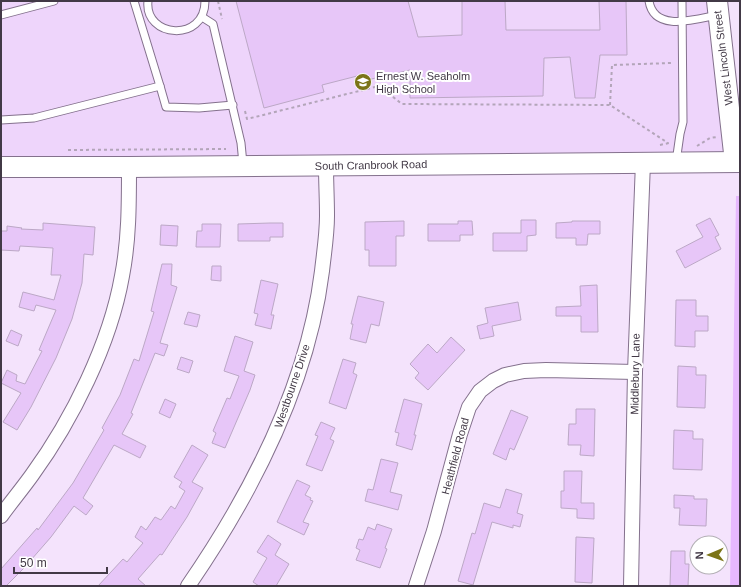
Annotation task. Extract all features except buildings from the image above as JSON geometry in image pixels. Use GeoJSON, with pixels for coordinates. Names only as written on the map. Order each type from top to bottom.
{"type":"FeatureCollection","features":[{"type":"Feature","properties":{"kind":"street","name":"West Lincoln Street"},"geometry":{"type":"LineString","coordinates":[[718,8],[737,162]]}},
{"type":"Feature","properties":{"kind":"street","name":"Middlebury Lane"},"geometry":{"type":"LineString","coordinates":[[631,586],[635,372],[643,162]]}},
{"type":"Feature","properties":{"kind":"street","name":"South Cranbrook Road"},"geometry":{"type":"LineString","coordinates":[[1,167],[737,162]]}},
{"type":"Feature","properties":{"kind":"street","name":"Westbourne Drive"},"geometry":{"type":"LineString","coordinates":[[188,586],[214,549],[260,466],[280,421],[302,361],[315,311],[322,272],[327,217],[326,165]]}},
{"type":"Feature","properties":{"kind":"street"},"geometry":{"type":"LineString","coordinates":[[1,516],[33,474],[62,428],[88,379],[105,337],[117,297],[126,248],[129,218],[130,167]]}},
{"type":"Feature","properties":{"kind":"street","name":"Heathfield Road"},"geometry":{"type":"LineString","coordinates":[[416,586],[434,531],[460,434],[469,407],[480,392],[493,381],[505,375],[524,371],[635,372]]}},
{"type":"Feature","properties":{"kind":"lane"},"geometry":{"type":"LineString","coordinates":[[1,15],[54,1]]}},
{"type":"Feature","properties":{"kind":"lane"},"geometry":{"type":"LineString","coordinates":[[134,1],[166,106],[199,108],[233,105]]}},
{"type":"Feature","properties":{"kind":"lane"},"geometry":{"type":"LineString","coordinates":[[148,1],[150,13],[155,21],[162,27],[179,31],[188,29],[196,24],[202,17],[205,1]]}},
{"type":"Feature","properties":{"kind":"lane"},"geometry":{"type":"LineString","coordinates":[[648,1],[658,18],[666,21],[683,21],[718,8]]}},
{"type":"Feature","properties":{"kind":"lane"},"geometry":{"type":"LineString","coordinates":[[676,163],[683,122],[682,1]]}},
{"type":"Feature","properties":{"kind":"lane"},"geometry":{"type":"LineString","coordinates":[[202,17],[213,24],[233,105],[242,149],[243,166]]}},
{"type":"Feature","properties":{"kind":"lane"},"geometry":{"type":"LineString","coordinates":[[1,120],[34,118],[160,86]]}},
{"type":"Feature","properties":{"kind":"path"},"geometry":{"type":"LineString","coordinates":[[218,1],[223,23]]}},
{"type":"Feature","properties":{"kind":"path"},"geometry":{"type":"LineString","coordinates":[[610,104],[612,65],[672,63]]}},
{"type":"Feature","properties":{"kind":"path"},"geometry":{"type":"LineString","coordinates":[[243,104],[247,119],[379,86],[402,104],[610,104],[668,143]]}},
{"type":"Feature","properties":{"kind":"path"},"geometry":{"type":"LineString","coordinates":[[691,146],[697,146],[710,138],[722,136]]}},
{"type":"Feature","properties":{"kind":"path"},"geometry":{"type":"LineString","coordinates":[[64,150],[229,149]]}},
{"type":"Feature","properties":{"kind":"shaded area","name":"Ernest W. Seaholm High School"},"geometry":{"type":"Polygon","coordinates":[[[1,1],[715,1],[734,162],[1,168],[1,1]]]}},
{"type":"Feature","properties":{"kind":"shaded area"},"geometry":{"type":"Polygon","coordinates":[[[736,196],[740,196],[740,586],[730,586],[736,196]]]}},
{"type":"Feature","properties":{"kind":"place","name":"Ernest W. Seaholm High School"},"geometry":{"type":"Point","coordinates":[363,82]}}]}
